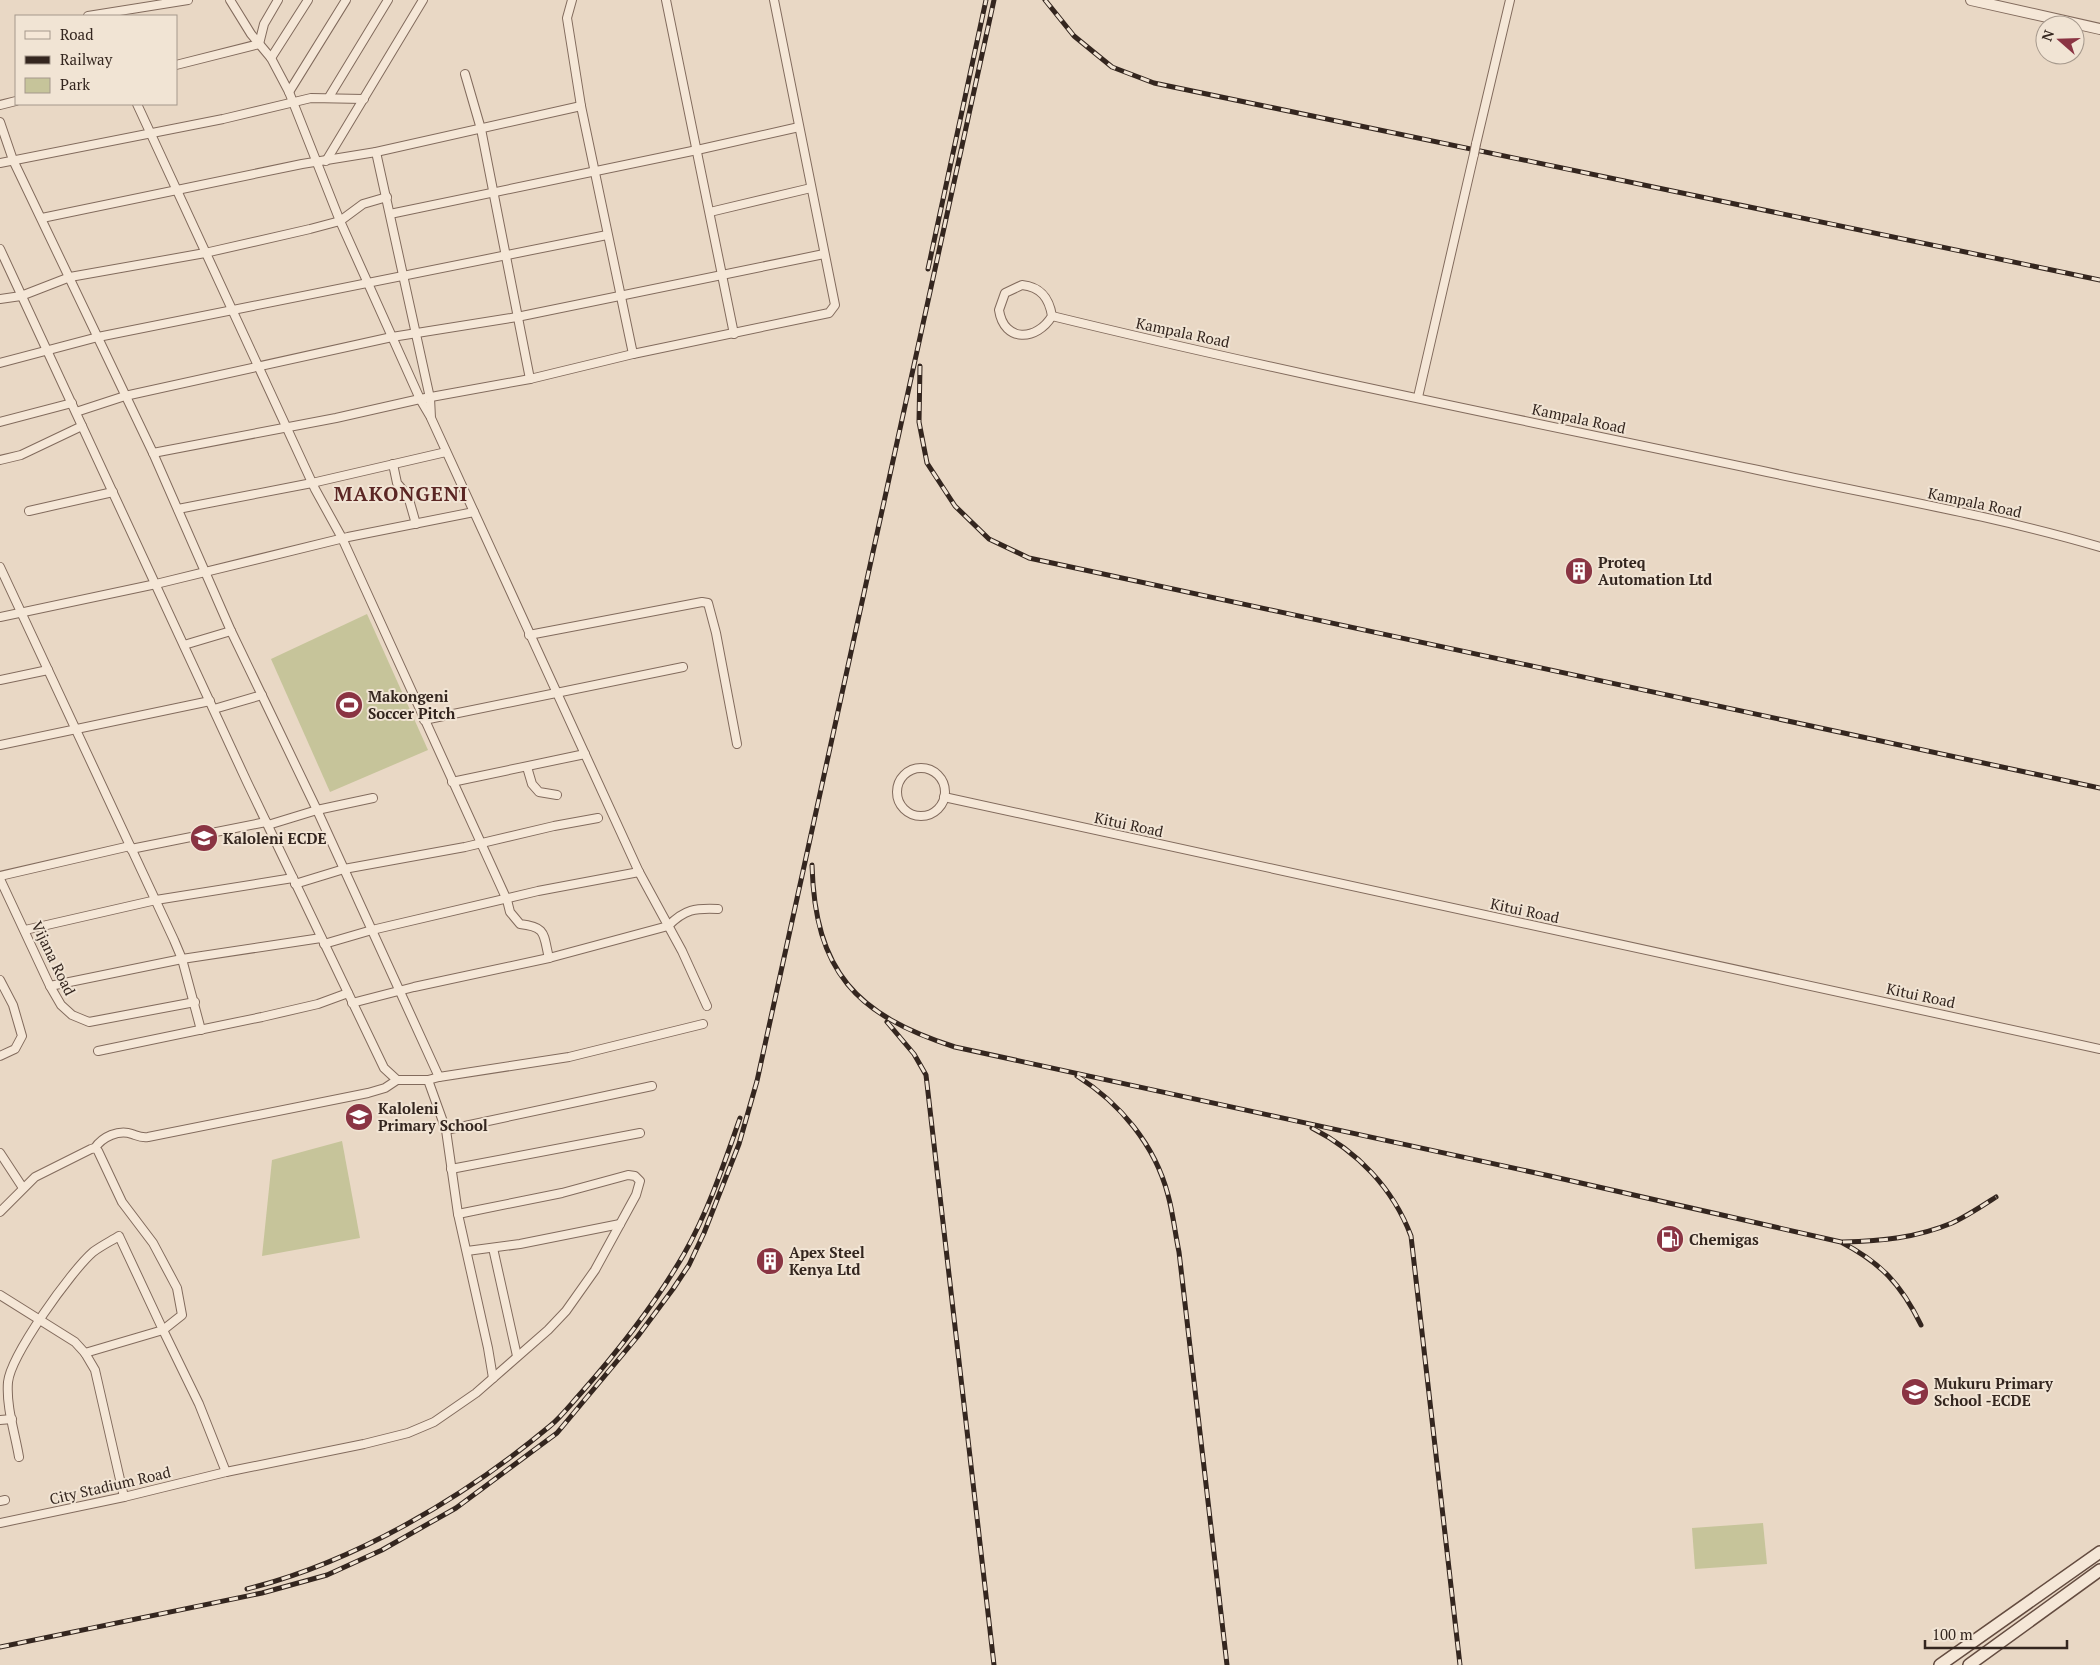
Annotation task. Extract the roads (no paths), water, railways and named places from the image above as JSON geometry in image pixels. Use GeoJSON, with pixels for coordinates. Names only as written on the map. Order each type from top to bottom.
{"type":"FeatureCollection","features":[{"type":"Feature","properties":{"kind":"main road"},"geometry":{"type":"LineString","coordinates":[[1940,1665],[2100,1552]]}},
{"type":"Feature","properties":{"kind":"main road"},"geometry":{"type":"LineString","coordinates":[[1970,1665],[2100,1570]]}},
{"type":"Feature","properties":{"kind":"street"},"geometry":{"type":"LineString","coordinates":[[97,15],[188,0]]}},
{"type":"Feature","properties":{"kind":"street"},"geometry":{"type":"LineString","coordinates":[[230,0],[259,44],[271,58],[322,161],[340,221],[420,399],[431,418],[639,872],[707,1006]]}},
{"type":"Feature","properties":{"kind":"street"},"geometry":{"type":"LineString","coordinates":[[259,44],[264,24],[278,0]]}},
{"type":"Feature","properties":{"kind":"street"},"geometry":{"type":"LineString","coordinates":[[271,58],[308,0]]}},
{"type":"Feature","properties":{"kind":"street"},"geometry":{"type":"LineString","coordinates":[[288,92],[346,0]]}},
{"type":"Feature","properties":{"kind":"street"},"geometry":{"type":"LineString","coordinates":[[329,97],[388,0]]}},
{"type":"Feature","properties":{"kind":"street"},"geometry":{"type":"LineString","coordinates":[[322,161],[364,99],[423,0]]}},
{"type":"Feature","properties":{"kind":"street"},"geometry":{"type":"LineString","coordinates":[[572,0],[567,18],[581,106],[619,296],[633,354]]}},
{"type":"Feature","properties":{"kind":"street"},"geometry":{"type":"LineString","coordinates":[[666,0],[734,334]]}},
{"type":"Feature","properties":{"kind":"street"},"geometry":{"type":"LineString","coordinates":[[153,453],[420,399],[530,379],[633,354],[829,313],[835,305],[774,0]]}},
{"type":"Feature","properties":{"kind":"street"},"geometry":{"type":"LineString","coordinates":[[1418,397],[1510,0]]}},
{"type":"Feature","properties":{"kind":"street"},"geometry":{"type":"LineString","coordinates":[[1971,0],[2100,29]]}},
{"type":"Feature","properties":{"kind":"street"},"geometry":{"type":"LineString","coordinates":[[1988,0],[2100,25]]}},
{"type":"Feature","properties":{"kind":"street"},"geometry":{"type":"LineString","coordinates":[[178,64],[259,44]]}},
{"type":"Feature","properties":{"kind":"street"},"geometry":{"type":"LineString","coordinates":[[465,74],[481,129],[530,379]]}},
{"type":"Feature","properties":{"kind":"street"},"geometry":{"type":"LineString","coordinates":[[0,163],[151,134],[293,103],[329,97],[364,99]]}},
{"type":"Feature","properties":{"kind":"street"},"geometry":{"type":"LineString","coordinates":[[0,105],[15,101]]}},
{"type":"Feature","properties":{"kind":"street"},"geometry":{"type":"LineString","coordinates":[[137,105],[312,483],[342,538],[507,900],[510,912],[516,922],[536,926],[542,931],[549,958]]}},
{"type":"Feature","properties":{"kind":"street"},"geometry":{"type":"LineString","coordinates":[[42,218],[322,161],[376,152],[581,106]]}},
{"type":"Feature","properties":{"kind":"street"},"geometry":{"type":"LineString","coordinates":[[0,122],[12,160],[42,218],[153,453],[231,631],[317,810],[440,1077]]}},
{"type":"Feature","properties":{"kind":"street"},"geometry":{"type":"LineString","coordinates":[[390,214],[798,127]]}},
{"type":"Feature","properties":{"kind":"street"},"geometry":{"type":"LineString","coordinates":[[376,152],[430,398],[431,418]]}},
{"type":"Feature","properties":{"kind":"street"},"geometry":{"type":"LineString","coordinates":[[710,212],[811,188]]}},
{"type":"Feature","properties":{"kind":"street"},"geometry":{"type":"LineString","coordinates":[[0,299],[21,296],[70,277],[206,253],[272,239],[340,221],[363,204],[387,197]]}},
{"type":"Feature","properties":{"kind":"street"},"geometry":{"type":"LineString","coordinates":[[0,363],[98,337],[607,234]]}},
{"type":"Feature","properties":{"kind":"street"},"geometry":{"type":"LineString","coordinates":[[0,249],[352,1003],[384,1068],[397,1080]]}},
{"type":"Feature","properties":{"kind":"street"},"geometry":{"type":"LineString","coordinates":[[76,412],[125,396],[392,336],[517,317],[824,254]]}},
{"type":"Feature","properties":{"kind":"street"},"geometry":{"type":"LineString","coordinates":[[1022,285],[1031,286],[1040,290],[1046,297],[1052,316],[1047,324],[1039,330],[1022,336],[1005,327],[999,310],[1006,293],[1022,285]]}},
{"type":"Feature","properties":{"kind":"street","name":"Kampala Road"},"geometry":{"type":"LineString","coordinates":[[1052,316],[1418,397],[2020,525],[2100,547]]}},
{"type":"Feature","properties":{"kind":"street"},"geometry":{"type":"LineString","coordinates":[[0,422],[72,403]]}},
{"type":"Feature","properties":{"kind":"street"},"geometry":{"type":"LineString","coordinates":[[0,460],[21,455],[82,426]]}},
{"type":"Feature","properties":{"kind":"street"},"geometry":{"type":"LineString","coordinates":[[178,509],[312,483],[446,452]]}},
{"type":"Feature","properties":{"kind":"street"},"geometry":{"type":"LineString","coordinates":[[393,464],[397,482],[408,496],[416,524]]}},
{"type":"Feature","properties":{"kind":"street"},"geometry":{"type":"LineString","coordinates":[[29,511],[113,492]]}},
{"type":"Feature","properties":{"kind":"street"},"geometry":{"type":"LineString","coordinates":[[0,617],[156,584],[342,538],[474,512]]}},
{"type":"Feature","properties":{"kind":"street"},"geometry":{"type":"LineString","coordinates":[[0,566],[182,959],[201,1030]]}},
{"type":"Feature","properties":{"kind":"street"},"geometry":{"type":"LineString","coordinates":[[529,635],[702,602],[708,603],[716,633],[737,744]]}},
{"type":"Feature","properties":{"kind":"street"},"geometry":{"type":"LineString","coordinates":[[184,645],[231,631]]}},
{"type":"Feature","properties":{"kind":"street"},"geometry":{"type":"LineString","coordinates":[[424,720],[683,668]]}},
{"type":"Feature","properties":{"kind":"street"},"geometry":{"type":"LineString","coordinates":[[0,680],[48,670]]}},
{"type":"Feature","properties":{"kind":"street"},"geometry":{"type":"LineString","coordinates":[[0,745],[262,695]]}},
{"type":"Feature","properties":{"kind":"street"},"geometry":{"type":"LineString","coordinates":[[452,782],[584,754]]}},
{"type":"Feature","properties":{"kind":"street"},"geometry":{"type":"LineString","coordinates":[[527,767],[532,784],[539,792],[558,795]]}},
{"type":"Feature","properties":{"kind":"street"},"geometry":{"type":"LineString","coordinates":[[918,768],[928,769],[937,774],[942,782],[944,797],[935,810],[926,815],[916,815],[902,806],[898,797],[898,786],[902,777],[910,770],[918,768]]}},
{"type":"Feature","properties":{"kind":"street","name":"Kitui Road"},"geometry":{"type":"LineString","coordinates":[[944,797],[2100,1049]]}},
{"type":"Feature","properties":{"kind":"street"},"geometry":{"type":"LineString","coordinates":[[0,877],[131,847],[267,823],[373,798]]}},
{"type":"Feature","properties":{"kind":"street"},"geometry":{"type":"LineString","coordinates":[[25,930],[156,900],[294,881],[344,869],[598,818]]}},
{"type":"Feature","properties":{"kind":"street"},"geometry":{"type":"LineString","coordinates":[[50,986],[182,959],[323,941],[507,900],[538,891],[639,872]]}},
{"type":"Feature","properties":{"kind":"street","name":"Vijana Road"},"geometry":{"type":"LineString","coordinates":[[0,877],[50,986],[61,1005],[72,1015],[89,1022],[195,1002]]}},
{"type":"Feature","properties":{"kind":"street"},"geometry":{"type":"LineString","coordinates":[[352,1003],[399,990],[549,958],[668,926],[678,916],[698,908],[718,909]]}},
{"type":"Feature","properties":{"kind":"street"},"geometry":{"type":"LineString","coordinates":[[0,980],[13,1005],[22,1036],[15,1050],[0,1056]]}},
{"type":"Feature","properties":{"kind":"street"},"geometry":{"type":"LineString","coordinates":[[98,1050],[201,1030],[318,1004],[348,994]]}},
{"type":"Feature","properties":{"kind":"street"},"geometry":{"type":"LineString","coordinates":[[0,1212],[35,1177],[95,1148],[107,1136],[126,1133],[144,1138],[368,1093],[385,1088],[397,1080],[428,1080],[569,1057],[703,1024]]}},
{"type":"Feature","properties":{"kind":"street"},"geometry":{"type":"LineString","coordinates":[[428,1080],[446,1130],[458,1214],[493,1378]]}},
{"type":"Feature","properties":{"kind":"street"},"geometry":{"type":"LineString","coordinates":[[446,1130],[652,1086]]}},
{"type":"Feature","properties":{"kind":"street"},"geometry":{"type":"LineString","coordinates":[[451,1169],[640,1132]]}},
{"type":"Feature","properties":{"kind":"street"},"geometry":{"type":"LineString","coordinates":[[86,1353],[163,1330],[182,1315],[176,1288],[153,1243],[122,1202],[101,1154],[95,1148]]}},
{"type":"Feature","properties":{"kind":"street"},"geometry":{"type":"LineString","coordinates":[[0,1153],[23,1188]]}},
{"type":"Feature","properties":{"kind":"street","name":"City Stadium Road"},"geometry":{"type":"LineString","coordinates":[[0,1523],[124,1497],[226,1472],[356,1446],[408,1433],[444,1416],[493,1378],[548,1330],[576,1298],[639,1190],[640,1181],[635,1176],[628,1175],[562,1193],[458,1214]]}},
{"type":"Feature","properties":{"kind":"street"},"geometry":{"type":"LineString","coordinates":[[467,1251],[493,1248],[620,1224]]}},
{"type":"Feature","properties":{"kind":"street"},"geometry":{"type":"LineString","coordinates":[[19,1457],[8,1397],[8,1380],[13,1366],[39,1321],[83,1263],[94,1252],[119,1236],[198,1404],[226,1472]]}},
{"type":"Feature","properties":{"kind":"street"},"geometry":{"type":"LineString","coordinates":[[493,1248],[517,1356]]}},
{"type":"Feature","properties":{"kind":"street"},"geometry":{"type":"LineString","coordinates":[[0,1296],[75,1342],[86,1353],[94,1370],[124,1497]]}},
{"type":"Feature","properties":{"kind":"street"},"geometry":{"type":"LineString","coordinates":[[0,1420],[12,1419]]}},
{"type":"Feature","properties":{"kind":"railway"},"geometry":{"type":"LineString","coordinates":[[928,269],[986,0]]}},
{"type":"Feature","properties":{"kind":"railway"},"geometry":{"type":"LineString","coordinates":[[0,1647],[262,1593],[327,1575],[382,1550],[456,1508],[557,1433],[638,1336],[689,1265],[704,1233],[739,1144],[757,1081],[994,0]]}},
{"type":"Feature","properties":{"kind":"railway"},"geometry":{"type":"LineString","coordinates":[[1045,0],[1074,36],[1112,67],[1154,83],[2100,280]]}},
{"type":"Feature","properties":{"kind":"railway"},"geometry":{"type":"LineString","coordinates":[[920,366],[919,422],[927,463],[955,506],[989,539],[1029,558],[2100,788]]}},
{"type":"Feature","properties":{"kind":"railway"},"geometry":{"type":"LineString","coordinates":[[812,865],[815,902],[822,934],[832,961],[848,984],[867,1004],[891,1020],[921,1034],[955,1047],[1550,1176],[1841,1242],[1868,1258],[1888,1276],[1906,1298],[1921,1325]]}},
{"type":"Feature","properties":{"kind":"railway"},"geometry":{"type":"LineString","coordinates":[[887,1022],[914,1054],[926,1075],[994,1665]]}},
{"type":"Feature","properties":{"kind":"railway"},"geometry":{"type":"LineString","coordinates":[[1077,1076],[1108,1099],[1134,1127],[1154,1159],[1170,1202],[1179,1252],[1227,1665]]}},
{"type":"Feature","properties":{"kind":"railway"},"geometry":{"type":"LineString","coordinates":[[247,1589],[288,1577],[328,1562],[407,1524],[482,1478],[554,1422],[623,1343],[673,1273],[693,1238],[708,1205],[740,1118]]}},
{"type":"Feature","properties":{"kind":"railway"},"geometry":{"type":"LineString","coordinates":[[1312,1128],[1344,1148],[1372,1173],[1394,1202],[1411,1236],[1460,1665]]}},
{"type":"Feature","properties":{"kind":"railway"},"geometry":{"type":"LineString","coordinates":[[1843,1242],[1885,1240],[1939,1228],[1958,1220],[1996,1197]]}},
{"type":"Feature","properties":{"kind":"place","name":"Proteq Automation Ltd"},"geometry":{"type":"Point","coordinates":[1579,571]}},
{"type":"Feature","properties":{"kind":"place","name":"Makongeni Soccer Pitch"},"geometry":{"type":"Point","coordinates":[349,705]}},
{"type":"Feature","properties":{"kind":"place","name":"Kaloleni ECDE"},"geometry":{"type":"Point","coordinates":[204,838]}},
{"type":"Feature","properties":{"kind":"place","name":"Kaloleni Primary School"},"geometry":{"type":"Point","coordinates":[359,1117]}},
{"type":"Feature","properties":{"kind":"place","name":"Chemigas"},"geometry":{"type":"Point","coordinates":[1670,1239]}},
{"type":"Feature","properties":{"kind":"place","name":"Apex Steel Kenya Ltd"},"geometry":{"type":"Point","coordinates":[770,1261]}},
{"type":"Feature","properties":{"kind":"place","name":"Mukuru Primary School -ECDE"},"geometry":{"type":"Point","coordinates":[1915,1392]}},
{"type":"Feature","properties":{"kind":"district","name":"MAKONGENI"},"geometry":{"type":"Point","coordinates":[401,493]}}]}
